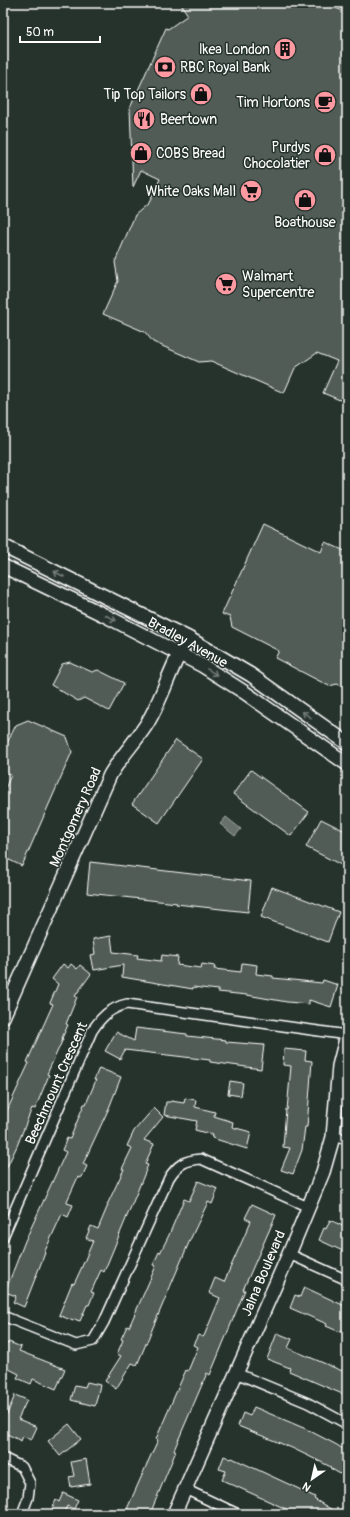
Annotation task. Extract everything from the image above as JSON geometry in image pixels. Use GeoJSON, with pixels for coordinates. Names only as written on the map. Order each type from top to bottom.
{"type":"FeatureCollection","features":[{"type":"Feature","properties":{"kind":"street","name":"Bradley Avenue"},"geometry":{"type":"LineString","coordinates":[[3,546],[188,638],[251,675],[347,743]]}},
{"type":"Feature","properties":{"kind":"street","name":"Bradley Avenue"},"geometry":{"type":"LineString","coordinates":[[3,566],[179,653],[244,692],[347,764]]}},
{"type":"Feature","properties":{"kind":"street","name":"Montgomery Road"},"geometry":{"type":"LineString","coordinates":[[3,1017],[110,775],[118,761],[147,723],[179,653],[188,638]]}},
{"type":"Feature","properties":{"kind":"street","name":"Beechmount Crescent"},"geometry":{"type":"LineString","coordinates":[[3,1236],[92,1031],[106,1013],[127,1004],[347,1035]]}},
{"type":"Feature","properties":{"kind":"street","name":"Jalna Boulevard"},"geometry":{"type":"LineString","coordinates":[[174,1514],[289,1254],[323,1172],[333,1137],[339,1066],[347,1035]]}},
{"type":"Feature","properties":{"kind":"street"},"geometry":{"type":"LineString","coordinates":[[333,1137],[347,1139]]}},
{"type":"Feature","properties":{"kind":"street"},"geometry":{"type":"LineString","coordinates":[[3,1316],[76,1345],[93,1341],[104,1322],[170,1178],[179,1165],[189,1160],[201,1159],[308,1207]]}},
{"type":"Feature","properties":{"kind":"street"},"geometry":{"type":"LineString","coordinates":[[289,1254],[347,1280]]}},
{"type":"Feature","properties":{"kind":"street"},"geometry":{"type":"LineString","coordinates":[[236,1373],[308,1403],[347,1424]]}},
{"type":"Feature","properties":{"kind":"street"},"geometry":{"type":"LineString","coordinates":[[3,1458],[22,1467],[30,1483],[28,1498],[22,1514]]}},
{"type":"Feature","properties":{"kind":"street"},"geometry":{"type":"LineString","coordinates":[[185,1489],[238,1514]]}},
{"type":"Feature","properties":{"kind":"shaded area"},"geometry":{"type":"Polygon","coordinates":[[[226,817],[241,829],[235,836],[220,824],[226,817]]]}},
{"type":"Feature","properties":{"kind":"building","name":"White Oaks Mall"},"geometry":{"type":"Polygon","coordinates":[[[180,3],[338,3],[336,8],[347,13],[347,403],[323,393],[337,361],[317,353],[295,368],[284,393],[211,361],[199,362],[153,342],[145,332],[103,314],[118,281],[115,262],[135,215],[149,203],[160,179],[141,170],[133,187],[130,108],[166,28],[168,29],[188,15],[180,3]]]}},
{"type":"Feature","properties":{"kind":"building"},"geometry":{"type":"Polygon","coordinates":[[[263,524],[321,552],[325,542],[347,552],[347,688],[337,684],[329,686],[275,658],[279,651],[232,627],[230,617],[222,614],[263,524]]]}},
{"type":"Feature","properties":{"kind":"building"},"geometry":{"type":"Polygon","coordinates":[[[70,662],[92,672],[98,670],[124,683],[109,711],[84,698],[78,701],[51,685],[62,664],[70,662]]]}},
{"type":"Feature","properties":{"kind":"building"},"geometry":{"type":"Polygon","coordinates":[[[28,720],[67,737],[72,752],[22,866],[3,857],[3,793],[11,775],[4,772],[3,751],[16,725],[28,720]]]}},
{"type":"Feature","properties":{"kind":"building"},"geometry":{"type":"Polygon","coordinates":[[[176,740],[203,759],[159,823],[132,804],[176,740]]]}},
{"type":"Feature","properties":{"kind":"building"},"geometry":{"type":"Polygon","coordinates":[[[251,770],[309,812],[291,836],[233,794],[251,770]]]}},
{"type":"Feature","properties":{"kind":"building"},"geometry":{"type":"Polygon","coordinates":[[[321,819],[347,832],[347,868],[306,847],[321,819]]]}},
{"type":"Feature","properties":{"kind":"building"},"geometry":{"type":"Polygon","coordinates":[[[90,862],[251,881],[248,912],[87,893],[90,862]]]}},
{"type":"Feature","properties":{"kind":"building"},"geometry":{"type":"Polygon","coordinates":[[[272,887],[339,912],[328,942],[261,917],[272,887]]]}},
{"type":"Feature","properties":{"kind":"building"},"geometry":{"type":"Polygon","coordinates":[[[111,936],[113,952],[138,955],[137,958],[161,961],[162,955],[178,957],[177,965],[201,968],[202,964],[215,966],[214,969],[241,972],[242,963],[257,965],[256,974],[273,976],[273,978],[322,983],[323,980],[338,985],[331,1007],[309,1000],[309,1004],[287,1002],[218,992],[218,990],[193,987],[193,989],[122,977],[123,965],[94,970],[91,955],[95,954],[93,939],[111,936]]]}},
{"type":"Feature","properties":{"kind":"building"},"geometry":{"type":"Polygon","coordinates":[[[63,964],[68,968],[71,964],[77,969],[80,965],[91,974],[75,996],[77,997],[66,1024],[68,1025],[47,1074],[49,1075],[35,1109],[32,1108],[17,1146],[3,1175],[3,1124],[6,1118],[4,1117],[29,1063],[27,1062],[53,1004],[50,1003],[58,984],[52,979],[63,964]]]}},
{"type":"Feature","properties":{"kind":"building"},"geometry":{"type":"Polygon","coordinates":[[[136,1028],[226,1040],[226,1042],[264,1045],[261,1069],[210,1062],[210,1060],[125,1050],[120,1059],[105,1051],[116,1032],[134,1041],[136,1028]]]}},
{"type":"Feature","properties":{"kind":"building"},"geometry":{"type":"Polygon","coordinates":[[[284,1049],[306,1051],[305,1060],[312,1061],[307,1127],[305,1127],[302,1150],[293,1174],[281,1170],[290,1148],[283,1147],[291,1066],[283,1065],[284,1049]]]}},
{"type":"Feature","properties":{"kind":"building"},"geometry":{"type":"Polygon","coordinates":[[[99,1068],[121,1077],[109,1108],[83,1164],[87,1166],[82,1177],[78,1177],[67,1201],[67,1203],[73,1205],[68,1217],[62,1214],[44,1253],[24,1307],[13,1302],[16,1296],[5,1292],[25,1241],[66,1152],[62,1150],[67,1138],[70,1139],[84,1104],[86,1104],[96,1080],[94,1080],[99,1068]]]}},
{"type":"Feature","properties":{"kind":"building"},"geometry":{"type":"Polygon","coordinates":[[[230,1081],[243,1083],[241,1096],[228,1094],[230,1081]]]}},
{"type":"Feature","properties":{"kind":"building"},"geometry":{"type":"Polygon","coordinates":[[[185,1098],[196,1100],[195,1107],[215,1112],[214,1116],[233,1122],[232,1127],[251,1132],[247,1149],[212,1138],[213,1135],[195,1130],[197,1121],[164,1115],[166,1102],[171,1101],[184,1103],[185,1098]]]}},
{"type":"Feature","properties":{"kind":"building"},"geometry":{"type":"Polygon","coordinates":[[[154,1108],[163,1117],[144,1140],[154,1144],[145,1164],[148,1165],[104,1272],[101,1270],[91,1292],[94,1293],[89,1305],[87,1305],[80,1321],[74,1319],[73,1321],[59,1315],[72,1283],[74,1284],[93,1241],[86,1238],[91,1226],[98,1229],[132,1148],[127,1146],[134,1131],[154,1108]]]}},
{"type":"Feature","properties":{"kind":"building"},"geometry":{"type":"Polygon","coordinates":[[[198,1181],[218,1189],[212,1204],[208,1202],[190,1240],[137,1365],[132,1363],[116,1389],[105,1381],[121,1356],[117,1354],[123,1340],[121,1339],[127,1326],[129,1327],[156,1266],[153,1265],[169,1235],[184,1199],[189,1201],[198,1181]]]}},
{"type":"Feature","properties":{"kind":"building"},"geometry":{"type":"Polygon","coordinates":[[[252,1204],[276,1215],[243,1290],[245,1290],[210,1375],[207,1373],[174,1450],[176,1451],[150,1514],[138,1514],[127,1509],[158,1440],[156,1439],[178,1388],[186,1370],[188,1371],[198,1347],[193,1345],[198,1335],[204,1336],[220,1298],[209,1293],[215,1278],[224,1282],[251,1221],[245,1218],[252,1204]]]}},
{"type":"Feature","properties":{"kind":"building"},"geometry":{"type":"Polygon","coordinates":[[[330,1220],[347,1228],[347,1253],[319,1240],[324,1228],[326,1229],[330,1220]]]}},
{"type":"Feature","properties":{"kind":"building"},"geometry":{"type":"Polygon","coordinates":[[[304,1287],[347,1307],[347,1333],[341,1330],[340,1332],[326,1326],[327,1324],[290,1308],[295,1295],[300,1297],[304,1287]]]}},
{"type":"Feature","properties":{"kind":"building"},"geometry":{"type":"Polygon","coordinates":[[[277,1333],[292,1339],[288,1348],[347,1373],[347,1396],[289,1371],[290,1368],[267,1359],[277,1333]]]}},
{"type":"Feature","properties":{"kind":"building"},"geometry":{"type":"Polygon","coordinates":[[[3,1342],[8,1344],[9,1342],[21,1347],[19,1351],[65,1369],[56,1389],[33,1379],[31,1384],[17,1378],[19,1374],[3,1366],[3,1342]]]}},
{"type":"Feature","properties":{"kind":"building"},"geometry":{"type":"Polygon","coordinates":[[[87,1382],[100,1385],[95,1406],[71,1400],[75,1385],[85,1387],[87,1382]]]}},
{"type":"Feature","properties":{"kind":"building"},"geometry":{"type":"Polygon","coordinates":[[[15,1395],[27,1400],[18,1419],[37,1427],[31,1440],[23,1436],[21,1441],[3,1432],[3,1412],[7,1414],[15,1395]]]}},
{"type":"Feature","properties":{"kind":"building"},"geometry":{"type":"Polygon","coordinates":[[[254,1407],[306,1429],[337,1445],[347,1452],[347,1478],[330,1468],[331,1467],[292,1448],[238,1426],[243,1413],[250,1416],[254,1407]]]}},
{"type":"Feature","properties":{"kind":"building"},"geometry":{"type":"Polygon","coordinates":[[[69,1424],[81,1439],[60,1456],[48,1441],[69,1424]]]}},
{"type":"Feature","properties":{"kind":"building"},"geometry":{"type":"Polygon","coordinates":[[[224,1456],[231,1459],[232,1458],[315,1497],[314,1499],[339,1514],[297,1514],[222,1480],[226,1471],[219,1469],[224,1456]]]}},
{"type":"Feature","properties":{"kind":"building"},"geometry":{"type":"Polygon","coordinates":[[[86,1459],[90,1484],[71,1487],[69,1477],[74,1476],[71,1462],[86,1459]]]}},
{"type":"Feature","properties":{"kind":"building"},"geometry":{"type":"Polygon","coordinates":[[[63,1493],[78,1500],[74,1509],[67,1506],[62,1514],[50,1514],[56,1500],[59,1502],[63,1493]]]}},
{"type":"Feature","properties":{"kind":"place","name":"Ikea London"},"geometry":{"type":"Point","coordinates":[285,49]}},
{"type":"Feature","properties":{"kind":"place","name":"RBC Royal Bank"},"geometry":{"type":"Point","coordinates":[165,67]}},
{"type":"Feature","properties":{"kind":"place","name":"Tip Top Tailors"},"geometry":{"type":"Point","coordinates":[201,94]}},
{"type":"Feature","properties":{"kind":"place","name":"Tim Hortons"},"geometry":{"type":"Point","coordinates":[325,102]}},
{"type":"Feature","properties":{"kind":"place","name":"Beertown"},"geometry":{"type":"Point","coordinates":[144,119]}},
{"type":"Feature","properties":{"kind":"place","name":"COBS Bread"},"geometry":{"type":"Point","coordinates":[141,153]}},
{"type":"Feature","properties":{"kind":"place","name":"Purdys Chocolatier"},"geometry":{"type":"Point","coordinates":[325,155]}},
{"type":"Feature","properties":{"kind":"place","name":"White Oaks Mall"},"geometry":{"type":"Point","coordinates":[251,191]}},
{"type":"Feature","properties":{"kind":"place","name":"Boathouse"},"geometry":{"type":"Point","coordinates":[305,200]}},
{"type":"Feature","properties":{"kind":"place","name":"Walmart Supercentre"},"geometry":{"type":"Point","coordinates":[226,284]}}]}
